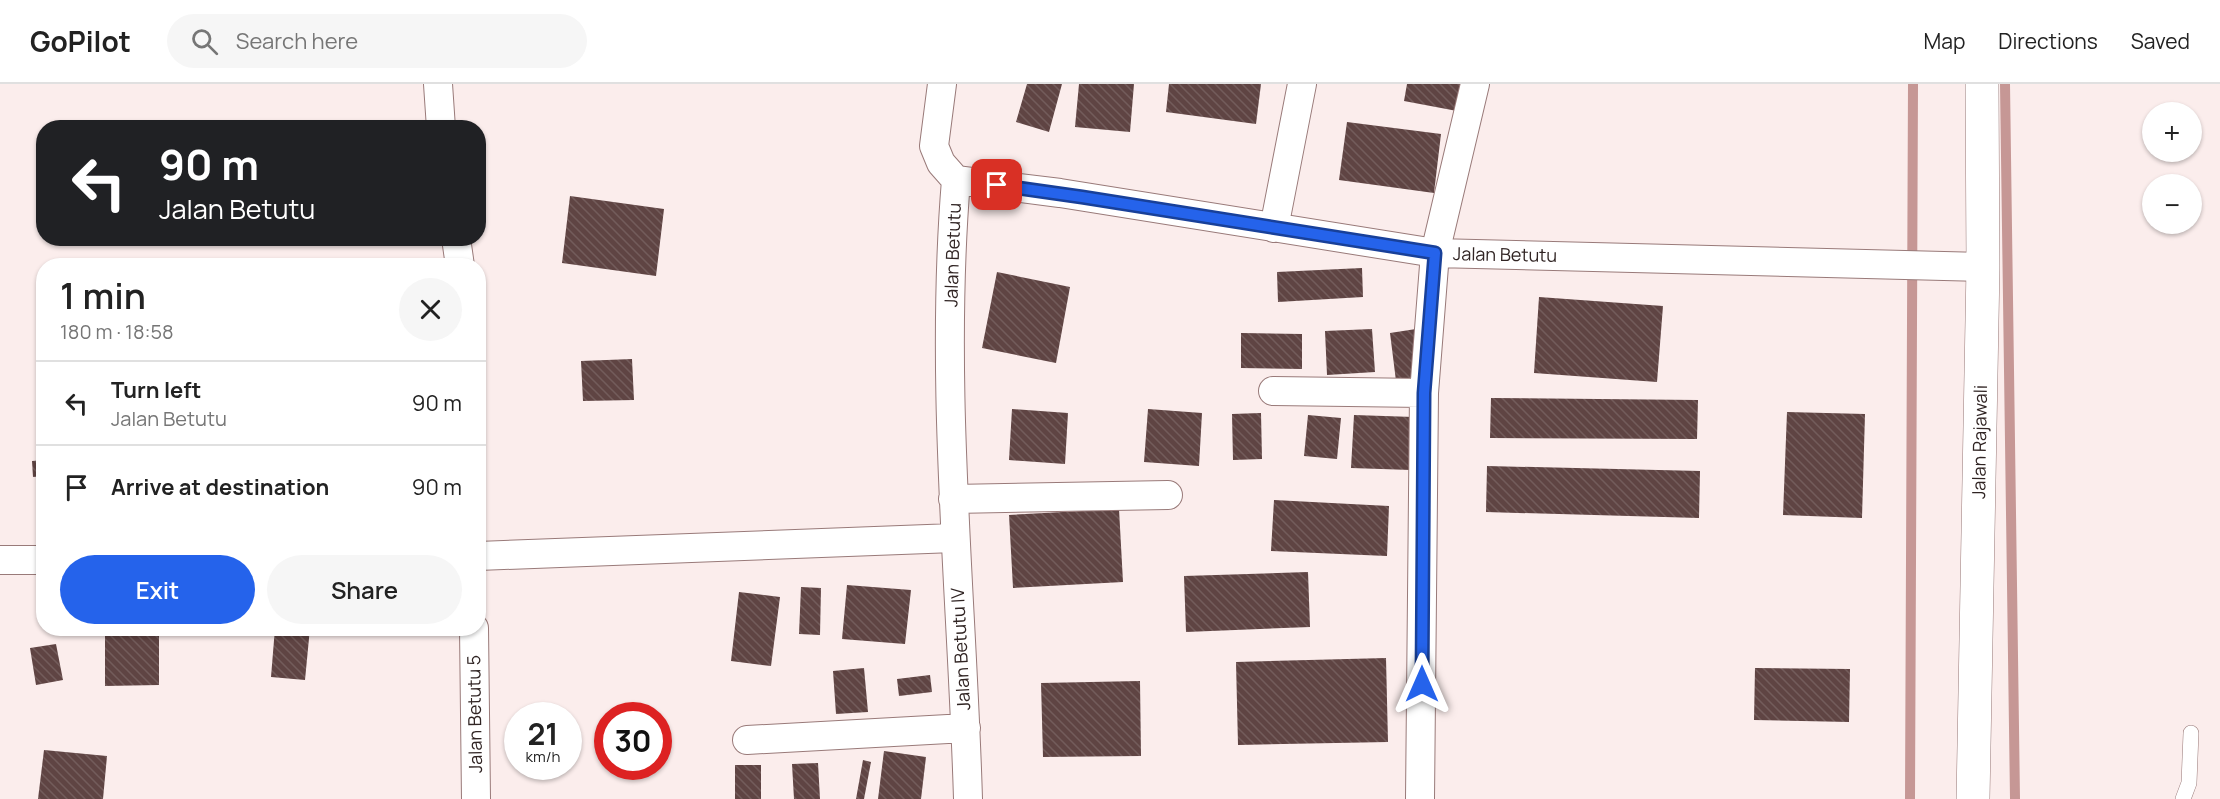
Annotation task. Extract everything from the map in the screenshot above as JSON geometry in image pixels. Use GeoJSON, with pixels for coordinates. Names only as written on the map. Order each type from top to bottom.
{"type":"FeatureCollection","features":[{"type":"Feature","properties":{"kind":"main road","name":"Jalan Rajawali"},"geometry":{"type":"LineString","coordinates":[[1973,799],[1983,267],[1982,84]]}},
{"type":"Feature","properties":{"kind":"street"},"geometry":{"type":"LineString","coordinates":[[438,84],[440,120]]}},
{"type":"Feature","properties":{"kind":"street"},"geometry":{"type":"LineString","coordinates":[[942,84],[934,146],[941,163],[956,180]]}},
{"type":"Feature","properties":{"kind":"street"},"geometry":{"type":"LineString","coordinates":[[1274,228],[1302,84]]}},
{"type":"Feature","properties":{"kind":"street"},"geometry":{"type":"LineString","coordinates":[[1420,799],[1424,393],[1435,253],[1475,84]]}},
{"type":"Feature","properties":{"kind":"street","name":"Jalan Betutu"},"geometry":{"type":"LineString","coordinates":[[953,499],[950,251],[956,180],[1060,193],[1435,253],[1983,267]]}},
{"type":"Feature","properties":{"kind":"street"},"geometry":{"type":"LineString","coordinates":[[1273,391],[1424,393]]}},
{"type":"Feature","properties":{"kind":"street"},"geometry":{"type":"LineString","coordinates":[[953,499],[1168,495]]}},
{"type":"Feature","properties":{"kind":"street","name":"Jalan Betutu IV"},"geometry":{"type":"LineString","coordinates":[[953,499],[968,799]]}},
{"type":"Feature","properties":{"kind":"street"},"geometry":{"type":"LineString","coordinates":[[486,556],[954,538]]}},
{"type":"Feature","properties":{"kind":"street"},"geometry":{"type":"LineString","coordinates":[[0,560],[36,560]]}},
{"type":"Feature","properties":{"kind":"street","name":"Jalan Betutu 5"},"geometry":{"type":"LineString","coordinates":[[474,636],[476,799]]}},
{"type":"Feature","properties":{"kind":"street"},"geometry":{"type":"LineString","coordinates":[[747,740],[966,728]]}},
{"type":"Feature","properties":{"kind":"lane"},"geometry":{"type":"LineString","coordinates":[[2183,799],[2188,783],[2191,733]]}},
{"type":"Feature","properties":{"kind":"building"},"geometry":{"type":"Polygon","coordinates":[[[1027,84],[1062,84],[1049,132],[1016,122],[1027,84]]]}},
{"type":"Feature","properties":{"kind":"building"},"geometry":{"type":"Polygon","coordinates":[[[1079,84],[1134,84],[1130,132],[1075,127],[1079,84]]]}},
{"type":"Feature","properties":{"kind":"building"},"geometry":{"type":"Polygon","coordinates":[[[1169,84],[1261,84],[1256,124],[1166,112],[1169,84]]]}},
{"type":"Feature","properties":{"kind":"building"},"geometry":{"type":"Polygon","coordinates":[[[1407,84],[1462,84],[1457,111],[1404,101],[1407,84]]]}},
{"type":"Feature","properties":{"kind":"building"},"geometry":{"type":"Polygon","coordinates":[[[1347,122],[1441,134],[1434,193],[1339,180],[1347,122]]]}},
{"type":"Feature","properties":{"kind":"building"},"geometry":{"type":"Polygon","coordinates":[[[570,196],[664,209],[656,276],[562,263],[570,196]]]}},
{"type":"Feature","properties":{"kind":"building"},"geometry":{"type":"Polygon","coordinates":[[[1362,268],[1363,297],[1278,302],[1277,272],[1362,268]]]}},
{"type":"Feature","properties":{"kind":"building"},"geometry":{"type":"Polygon","coordinates":[[[997,272],[1070,287],[1056,363],[982,348],[997,272]]]}},
{"type":"Feature","properties":{"kind":"building"},"geometry":{"type":"Polygon","coordinates":[[[1539,297],[1663,306],[1657,382],[1534,373],[1539,297]]]}},
{"type":"Feature","properties":{"kind":"building"},"geometry":{"type":"Polygon","coordinates":[[[1372,329],[1375,372],[1327,375],[1325,331],[1372,329]]]}},
{"type":"Feature","properties":{"kind":"building"},"geometry":{"type":"Polygon","coordinates":[[[1416,329],[1422,378],[1396,381],[1390,333],[1416,329]]]}},
{"type":"Feature","properties":{"kind":"building"},"geometry":{"type":"Polygon","coordinates":[[[1241,333],[1302,334],[1302,369],[1241,368],[1241,333]]]}},
{"type":"Feature","properties":{"kind":"building"},"geometry":{"type":"Polygon","coordinates":[[[632,359],[634,400],[583,401],[581,361],[632,359]]]}},
{"type":"Feature","properties":{"kind":"building"},"geometry":{"type":"Polygon","coordinates":[[[1491,398],[1698,400],[1697,439],[1490,438],[1491,398]]]}},
{"type":"Feature","properties":{"kind":"building"},"geometry":{"type":"Polygon","coordinates":[[[1012,409],[1068,413],[1065,464],[1009,460],[1012,409]]]}},
{"type":"Feature","properties":{"kind":"building"},"geometry":{"type":"Polygon","coordinates":[[[1148,409],[1202,413],[1199,466],[1144,462],[1148,409]]]}},
{"type":"Feature","properties":{"kind":"building"},"geometry":{"type":"Polygon","coordinates":[[[1787,412],[1865,414],[1862,518],[1783,515],[1787,412]]]}},
{"type":"Feature","properties":{"kind":"building"},"geometry":{"type":"Polygon","coordinates":[[[1261,413],[1262,459],[1233,460],[1232,414],[1261,413]]]}},
{"type":"Feature","properties":{"kind":"building"},"geometry":{"type":"Polygon","coordinates":[[[1308,415],[1341,418],[1337,459],[1304,456],[1308,415]]]}},
{"type":"Feature","properties":{"kind":"building"},"geometry":{"type":"Polygon","coordinates":[[[1354,415],[1414,417],[1411,470],[1351,468],[1354,415]]]}},
{"type":"Feature","properties":{"kind":"building"},"geometry":{"type":"Polygon","coordinates":[[[32,461],[36,461],[36,477],[33,477],[32,461]]]}},
{"type":"Feature","properties":{"kind":"building"},"geometry":{"type":"Polygon","coordinates":[[[1487,466],[1700,471],[1699,518],[1486,512],[1487,466]]]}},
{"type":"Feature","properties":{"kind":"building"},"geometry":{"type":"Polygon","coordinates":[[[1274,500],[1389,506],[1387,556],[1271,551],[1274,500]]]}},
{"type":"Feature","properties":{"kind":"building"},"geometry":{"type":"Polygon","coordinates":[[[1119,509],[1123,582],[1013,588],[1009,515],[1119,509]]]}},
{"type":"Feature","properties":{"kind":"building"},"geometry":{"type":"Polygon","coordinates":[[[1308,572],[1310,627],[1186,632],[1184,576],[1308,572]]]}},
{"type":"Feature","properties":{"kind":"building"},"geometry":{"type":"Polygon","coordinates":[[[847,585],[911,590],[905,644],[842,639],[847,585]]]}},
{"type":"Feature","properties":{"kind":"building"},"geometry":{"type":"Polygon","coordinates":[[[801,587],[821,588],[820,635],[799,634],[801,587]]]}},
{"type":"Feature","properties":{"kind":"building"},"geometry":{"type":"Polygon","coordinates":[[[739,592],[780,597],[771,666],[731,661],[739,592]]]}},
{"type":"Feature","properties":{"kind":"building"},"geometry":{"type":"Polygon","coordinates":[[[105,636],[159,636],[159,685],[105,686],[105,636]]]}},
{"type":"Feature","properties":{"kind":"building"},"geometry":{"type":"Polygon","coordinates":[[[274,636],[309,636],[305,680],[271,677],[274,636]]]}},
{"type":"Feature","properties":{"kind":"building"},"geometry":{"type":"Polygon","coordinates":[[[56,644],[63,680],[36,685],[30,648],[56,644]]]}},
{"type":"Feature","properties":{"kind":"building"},"geometry":{"type":"Polygon","coordinates":[[[1386,658],[1388,742],[1238,745],[1236,662],[1386,658]]]}},
{"type":"Feature","properties":{"kind":"building"},"geometry":{"type":"Polygon","coordinates":[[[864,668],[868,712],[836,714],[833,671],[864,668]]]}},
{"type":"Feature","properties":{"kind":"building"},"geometry":{"type":"Polygon","coordinates":[[[1755,668],[1850,669],[1849,722],[1754,720],[1755,668]]]}},
{"type":"Feature","properties":{"kind":"building"},"geometry":{"type":"Polygon","coordinates":[[[930,675],[932,692],[899,696],[897,679],[930,675]]]}},
{"type":"Feature","properties":{"kind":"building"},"geometry":{"type":"Polygon","coordinates":[[[1140,681],[1141,756],[1043,757],[1041,683],[1140,681]]]}},
{"type":"Feature","properties":{"kind":"building"},"geometry":{"type":"Polygon","coordinates":[[[44,750],[107,756],[103,799],[38,799],[44,750]]]}},
{"type":"Feature","properties":{"kind":"building"},"geometry":{"type":"Polygon","coordinates":[[[884,751],[926,757],[921,799],[878,799],[884,751]]]}},
{"type":"Feature","properties":{"kind":"building"},"geometry":{"type":"Polygon","coordinates":[[[863,760],[871,762],[864,799],[856,799],[863,760]]]}},
{"type":"Feature","properties":{"kind":"building"},"geometry":{"type":"Polygon","coordinates":[[[818,763],[820,799],[794,799],[792,764],[818,763]]]}},
{"type":"Feature","properties":{"kind":"building"},"geometry":{"type":"Polygon","coordinates":[[[735,765],[761,765],[761,799],[735,799],[735,765]]]}},
{"type":"Feature","properties":{"kind":"waterway"},"geometry":{"type":"LineString","coordinates":[[1910,799],[1913,84]]}},
{"type":"Feature","properties":{"kind":"waterway"},"geometry":{"type":"LineString","coordinates":[[2005,84],[2015,799]]}},
{"type":"Feature","properties":{"kind":"route"},"geometry":{"type":"LineString","coordinates":[[997,185],[1435,253],[1424,393],[1422,684]]}}]}
